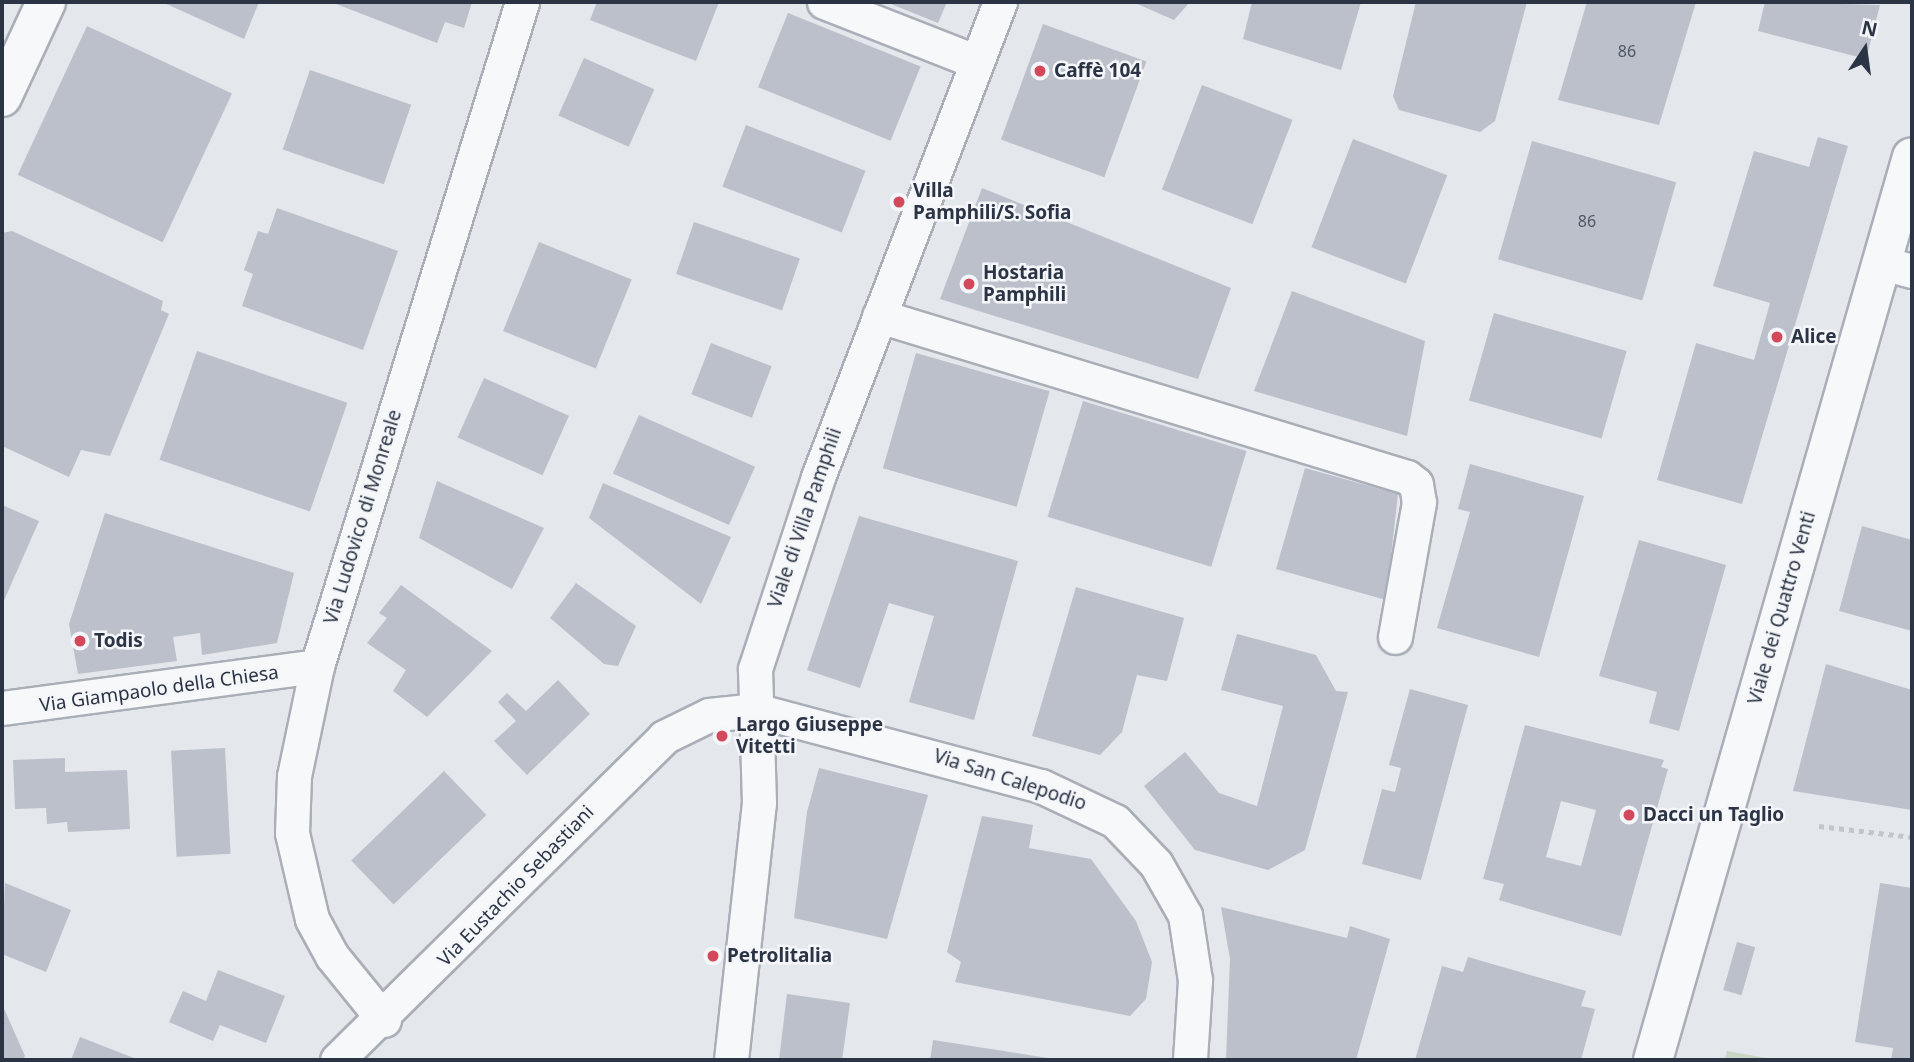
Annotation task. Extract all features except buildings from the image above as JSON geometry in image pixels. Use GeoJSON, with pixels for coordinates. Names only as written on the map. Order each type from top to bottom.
{"type":"FeatureCollection","features":[{"type":"Feature","properties":{"kind":"street"},"geometry":{"type":"LineString","coordinates":[[2,97],[46,2]]}},
{"type":"Feature","properties":{"kind":"street","name":"Via Ludovico di Monreale"},"geometry":{"type":"LineString","coordinates":[[384,1020],[321,939],[298,875],[293,788],[317,666],[522,2]]}},
{"type":"Feature","properties":{"kind":"street"},"geometry":{"type":"LineString","coordinates":[[824,2],[977,62]]}},
{"type":"Feature","properties":{"kind":"street","name":"Viale di Villa Pamphili"},"geometry":{"type":"LineString","coordinates":[[731,1060],[760,803],[754,679],[769,624],[879,316],[1000,2]]}},
{"type":"Feature","properties":{"kind":"street","name":"Viale dei Quattro Venti"},"geometry":{"type":"LineString","coordinates":[[1653,1060],[1897,267],[1912,157]]}},
{"type":"Feature","properties":{"kind":"street"},"geometry":{"type":"LineString","coordinates":[[879,316],[1407,477],[1416,484],[1419,502],[1395,637]]}},
{"type":"Feature","properties":{"kind":"street","name":"Via Giampaolo della Chiesa"},"geometry":{"type":"LineString","coordinates":[[2,708],[317,666]]}},
{"type":"Feature","properties":{"kind":"street","name":"Via San Calepodio"},"geometry":{"type":"LineString","coordinates":[[755,710],[808,720],[1041,786],[1087,803],[1120,826],[1156,864],[1185,915],[1195,980],[1190,1060]]}},
{"type":"Feature","properties":{"kind":"street","name":"Via Eustachio Sebastiani"},"geometry":{"type":"LineString","coordinates":[[337,1060],[384,1020],[647,752],[696,720],[755,710]]}},
{"type":"Feature","properties":{"kind":"path"},"geometry":{"type":"LineString","coordinates":[[1819,826],[1912,837]]}},
{"type":"Feature","properties":{"kind":"green space"},"geometry":{"type":"Polygon","coordinates":[[[1727,1051],[1777,1060],[1725,1060],[1727,1051]]]}},
{"type":"Feature","properties":{"kind":"place","name":"Caffè 104"},"geometry":{"type":"Point","coordinates":[1040,71]}},
{"type":"Feature","properties":{"kind":"place","name":"Villa Pamphili/S. Sofia"},"geometry":{"type":"Point","coordinates":[899,202]}},
{"type":"Feature","properties":{"kind":"place","name":"Hostaria Pamphili"},"geometry":{"type":"Point","coordinates":[969,284]}},
{"type":"Feature","properties":{"kind":"place","name":"Alice"},"geometry":{"type":"Point","coordinates":[1777,337]}},
{"type":"Feature","properties":{"kind":"place","name":"Todis"},"geometry":{"type":"Point","coordinates":[80,641]}},
{"type":"Feature","properties":{"kind":"place","name":"Largo Giuseppe Vitetti"},"geometry":{"type":"Point","coordinates":[722,736]}},
{"type":"Feature","properties":{"kind":"place","name":"Dacci un Taglio"},"geometry":{"type":"Point","coordinates":[1629,815]}},
{"type":"Feature","properties":{"kind":"place","name":"Petrolitalia"},"geometry":{"type":"Point","coordinates":[713,956]}}]}
